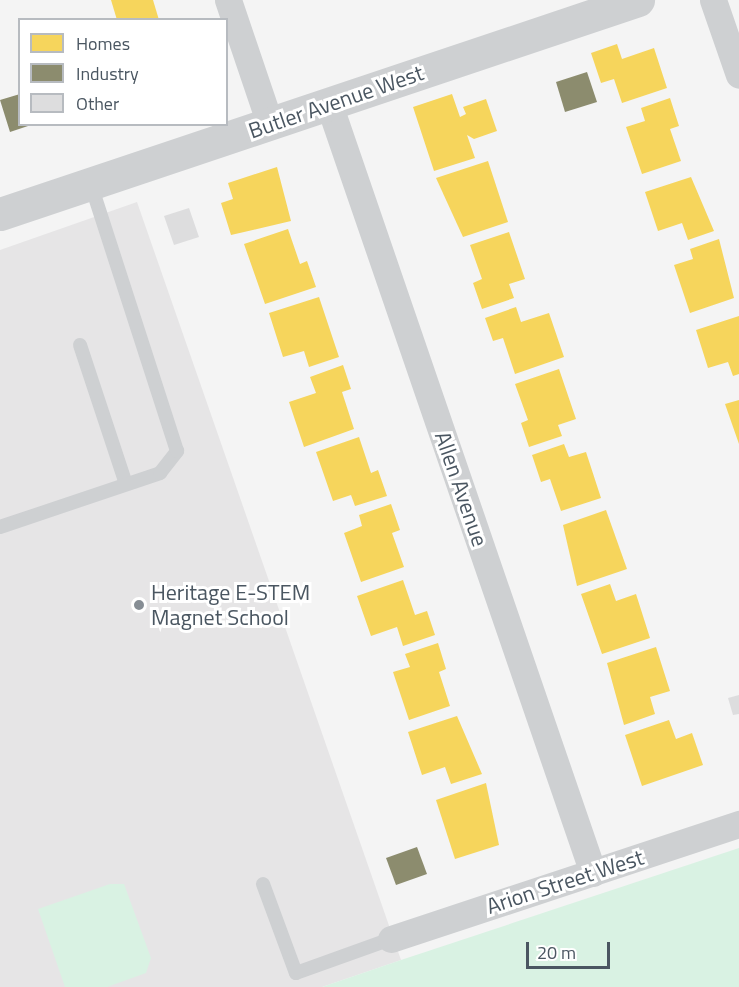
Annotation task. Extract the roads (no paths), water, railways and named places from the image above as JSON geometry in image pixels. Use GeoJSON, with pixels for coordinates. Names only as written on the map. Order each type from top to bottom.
{"type":"FeatureCollection","features":[{"type":"Feature","properties":{"kind":"street"},"geometry":{"type":"LineString","coordinates":[[228,0],[270,124]]}},
{"type":"Feature","properties":{"kind":"street","name":"Butler Avenue West"},"geometry":{"type":"LineString","coordinates":[[0,214],[638,0]]}},
{"type":"Feature","properties":{"kind":"street"},"geometry":{"type":"LineString","coordinates":[[713,0],[739,75]]}},
{"type":"Feature","properties":{"kind":"street","name":"Allen Avenue"},"geometry":{"type":"LineString","coordinates":[[329,104],[593,873]]}},
{"type":"Feature","properties":{"kind":"street","name":"Arion Street West"},"geometry":{"type":"LineString","coordinates":[[391,939],[739,824]]}},
{"type":"Feature","properties":{"kind":"lane"},"geometry":{"type":"LineString","coordinates":[[0,527],[126,484],[170,464],[177,439],[91,184]]}},
{"type":"Feature","properties":{"kind":"lane"},"geometry":{"type":"LineString","coordinates":[[80,345],[126,484]]}},
{"type":"Feature","properties":{"kind":"lane"},"geometry":{"type":"LineString","coordinates":[[263,884],[296,973],[391,939]]}},
{"type":"Feature","properties":{"kind":"place","name":"Heritage E-STEM Magnet School"},"geometry":{"type":"Point","coordinates":[139,605]}}]}
